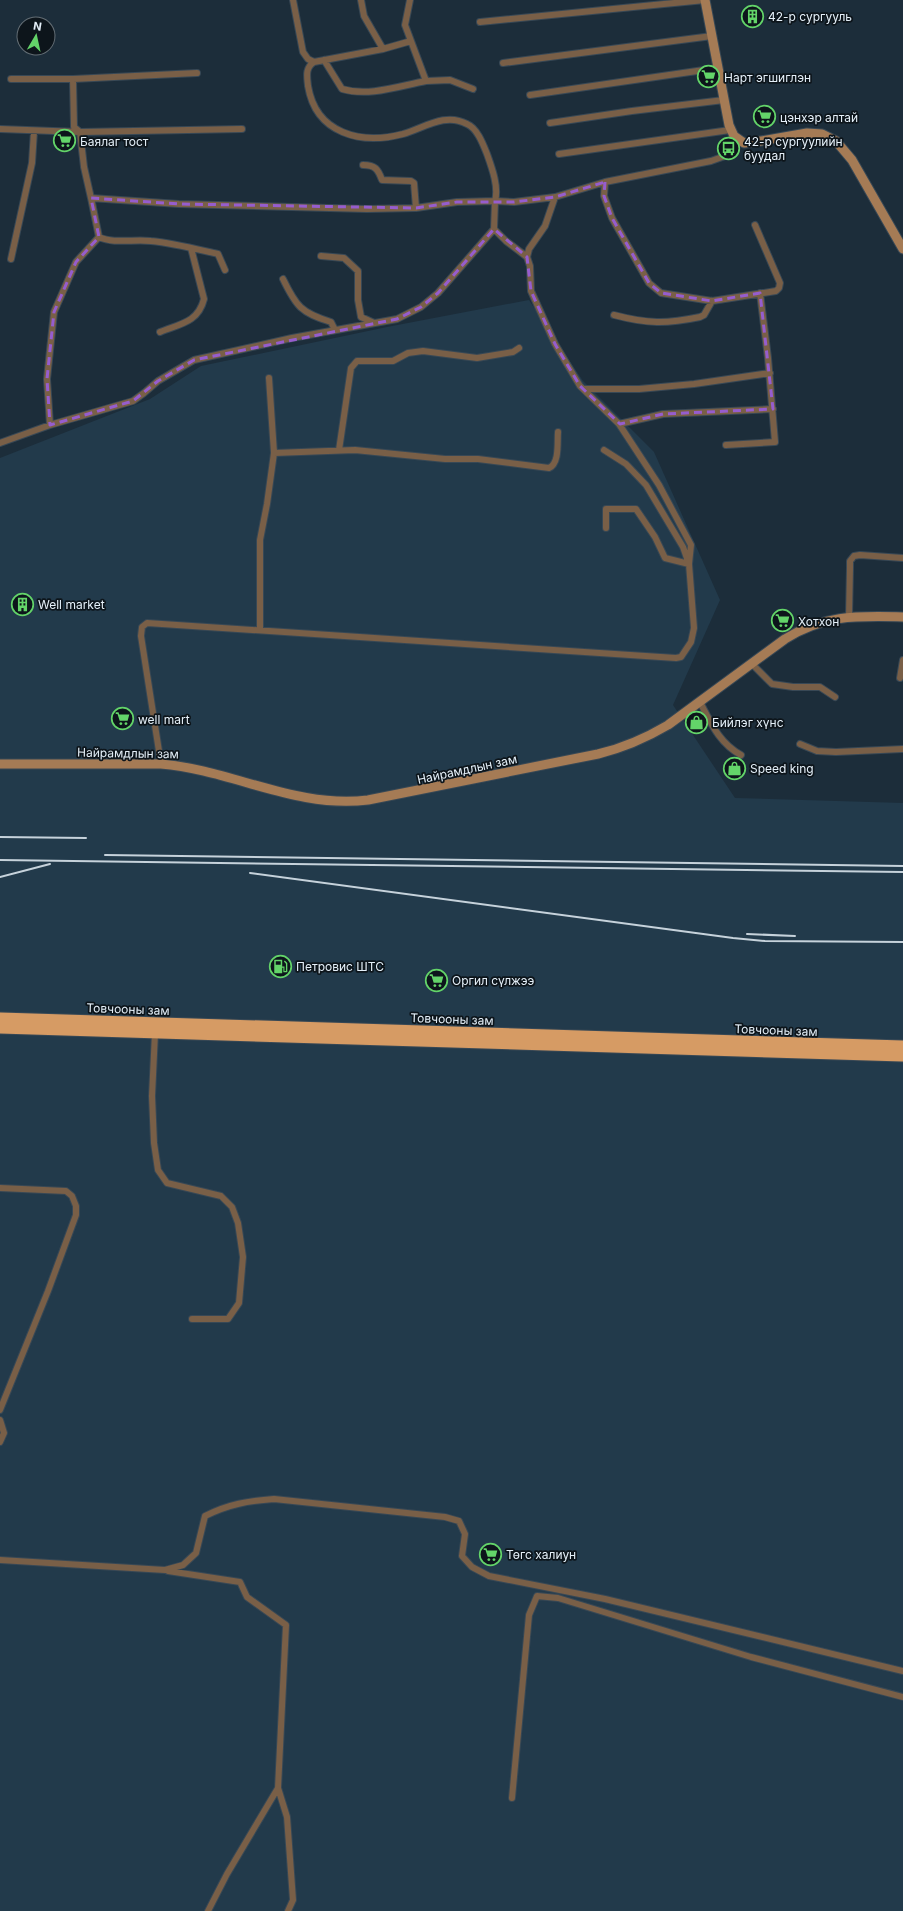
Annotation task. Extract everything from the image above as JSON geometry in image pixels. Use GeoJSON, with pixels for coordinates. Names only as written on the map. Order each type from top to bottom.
{"type":"FeatureCollection","features":[{"type":"Feature","properties":{"kind":"highway","name":"Товчооны зам"},"geometry":{"type":"LineString","coordinates":[[0,1018],[903,1046]]}},
{"type":"Feature","properties":{"kind":"highway","name":"Товчооны зам"},"geometry":{"type":"LineString","coordinates":[[0,1028],[903,1056]]}},
{"type":"Feature","properties":{"kind":"main road"},"geometry":{"type":"LineString","coordinates":[[705,0],[730,130],[740,141],[755,142],[802,133],[822,134],[832,138],[840,144],[847,153],[903,249]]}},
{"type":"Feature","properties":{"kind":"main road","name":"Найрамдлын зам"},"geometry":{"type":"LineString","coordinates":[[0,764],[161,764],[184,766],[212,772],[301,798],[335,802],[357,802],[609,752],[651,735],[700,702],[785,639],[804,628],[821,621],[849,616],[903,617]]}},
{"type":"Feature","properties":{"kind":"street"},"geometry":{"type":"LineString","coordinates":[[293,0],[303,52],[308,59],[314,62]]}},
{"type":"Feature","properties":{"kind":"street"},"geometry":{"type":"LineString","coordinates":[[361,0],[364,16],[384,49]]}},
{"type":"Feature","properties":{"kind":"street"},"geometry":{"type":"LineString","coordinates":[[410,0],[404,25],[426,81]]}},
{"type":"Feature","properties":{"kind":"street"},"geometry":{"type":"LineString","coordinates":[[480,22],[705,0]]}},
{"type":"Feature","properties":{"kind":"street"},"geometry":{"type":"LineString","coordinates":[[503,63],[712,36]]}},
{"type":"Feature","properties":{"kind":"street"},"geometry":{"type":"LineString","coordinates":[[0,443],[50,425],[133,401],[158,381],[194,360],[292,338],[397,318],[421,307],[438,293],[494,229],[495,183],[490,163],[483,146],[472,127],[461,121],[441,121],[402,134],[371,137],[350,136],[329,124],[314,108],[310,94],[307,72],[308,66],[314,62],[384,49],[411,41]]}},
{"type":"Feature","properties":{"kind":"street"},"geometry":{"type":"LineString","coordinates":[[324,60],[342,89],[350,92],[377,91],[426,81],[450,80],[473,89]]}},
{"type":"Feature","properties":{"kind":"street"},"geometry":{"type":"LineString","coordinates":[[530,95],[718,68]]}},
{"type":"Feature","properties":{"kind":"street"},"geometry":{"type":"LineString","coordinates":[[11,79],[73,79],[197,73]]}},
{"type":"Feature","properties":{"kind":"street"},"geometry":{"type":"LineString","coordinates":[[73,79],[74,127],[80,132],[84,167],[99,237]]}},
{"type":"Feature","properties":{"kind":"street"},"geometry":{"type":"LineString","coordinates":[[550,123],[724,100]]}},
{"type":"Feature","properties":{"kind":"street"},"geometry":{"type":"LineString","coordinates":[[0,129],[80,132],[242,129]]}},
{"type":"Feature","properties":{"kind":"street"},"geometry":{"type":"LineString","coordinates":[[559,154],[730,130]]}},
{"type":"Feature","properties":{"kind":"street"},"geometry":{"type":"LineString","coordinates":[[11,259],[32,163],[34,131]]}},
{"type":"Feature","properties":{"kind":"street"},"geometry":{"type":"LineString","coordinates":[[91,198],[179,204],[416,208],[457,202],[514,202],[555,197],[605,182],[711,161],[725,156],[740,141]]}},
{"type":"Feature","properties":{"kind":"street"},"geometry":{"type":"LineString","coordinates":[[363,165],[375,166],[378,169],[382,180],[411,181],[414,183],[416,208]]}},
{"type":"Feature","properties":{"kind":"street"},"geometry":{"type":"LineString","coordinates":[[605,182],[604,196],[612,218],[649,283],[661,293],[712,301],[776,291],[779,288],[780,283],[755,225]]}},
{"type":"Feature","properties":{"kind":"street"},"geometry":{"type":"LineString","coordinates":[[161,764],[141,636],[142,628],[147,623],[151,622],[676,658],[681,657],[691,642],[694,628],[689,564],[692,551],[688,538],[659,485],[619,424],[585,389],[580,386],[554,344],[531,291],[530,266],[527,257],[529,249],[545,226],[555,197]]}},
{"type":"Feature","properties":{"kind":"street"},"geometry":{"type":"LineString","coordinates":[[494,229],[506,241],[527,257]]}},
{"type":"Feature","properties":{"kind":"street"},"geometry":{"type":"LineString","coordinates":[[99,237],[106,240],[150,241],[218,254],[225,270]]}},
{"type":"Feature","properties":{"kind":"street"},"geometry":{"type":"LineString","coordinates":[[50,425],[47,379],[54,312],[76,262],[99,237]]}},
{"type":"Feature","properties":{"kind":"street"},"geometry":{"type":"LineString","coordinates":[[160,332],[190,321],[202,308],[204,299],[191,248]]}},
{"type":"Feature","properties":{"kind":"street"},"geometry":{"type":"LineString","coordinates":[[321,256],[344,258],[358,271],[358,300],[361,317],[375,323]]}},
{"type":"Feature","properties":{"kind":"street"},"geometry":{"type":"LineString","coordinates":[[283,278],[292,298],[301,310],[316,318],[331,322],[335,330]]}},
{"type":"Feature","properties":{"kind":"street"},"geometry":{"type":"LineString","coordinates":[[726,445],[775,442],[770,373],[760,293]]}},
{"type":"Feature","properties":{"kind":"street"},"geometry":{"type":"LineString","coordinates":[[614,315],[635,321],[662,324],[700,317],[704,315],[712,301]]}},
{"type":"Feature","properties":{"kind":"street"},"geometry":{"type":"LineString","coordinates":[[339,450],[351,368],[358,361],[393,361],[408,353],[424,350],[477,358],[513,352],[519,348]]}},
{"type":"Feature","properties":{"kind":"street"},"geometry":{"type":"LineString","coordinates":[[585,389],[640,389],[679,386],[770,373]]}},
{"type":"Feature","properties":{"kind":"street"},"geometry":{"type":"LineString","coordinates":[[260,630],[260,540],[274,453],[269,378]]}},
{"type":"Feature","properties":{"kind":"street"},"geometry":{"type":"LineString","coordinates":[[619,424],[663,414],[772,409]]}},
{"type":"Feature","properties":{"kind":"street"},"geometry":{"type":"LineString","coordinates":[[274,453],[355,450],[445,459],[478,459],[549,468],[555,464],[558,432]]}},
{"type":"Feature","properties":{"kind":"street"},"geometry":{"type":"LineString","coordinates":[[604,450],[626,464],[646,485],[678,537],[689,564]]}},
{"type":"Feature","properties":{"kind":"street"},"geometry":{"type":"LineString","coordinates":[[606,528],[606,509],[636,509],[655,538],[665,558],[689,564]]}},
{"type":"Feature","properties":{"kind":"street"},"geometry":{"type":"LineString","coordinates":[[849,616],[850,561],[854,556],[860,555],[903,558]]}},
{"type":"Feature","properties":{"kind":"street"},"geometry":{"type":"LineString","coordinates":[[900,678],[903,660]]}},
{"type":"Feature","properties":{"kind":"street"},"geometry":{"type":"LineString","coordinates":[[752,664],[772,684],[793,687],[820,688],[835,697]]}},
{"type":"Feature","properties":{"kind":"street"},"geometry":{"type":"LineString","coordinates":[[700,702],[720,738],[741,755]]}},
{"type":"Feature","properties":{"kind":"street"},"geometry":{"type":"LineString","coordinates":[[800,744],[817,750],[836,752],[903,749]]}},
{"type":"Feature","properties":{"kind":"street"},"geometry":{"type":"LineString","coordinates":[[154,1033],[152,1096],[154,1144],[158,1170],[167,1183],[221,1196],[228,1202],[238,1223],[243,1257],[239,1303],[228,1319],[192,1319]]}},
{"type":"Feature","properties":{"kind":"street"},"geometry":{"type":"LineString","coordinates":[[0,1188],[66,1191],[72,1196],[76,1206],[76,1215],[51,1284],[0,1410]]}},
{"type":"Feature","properties":{"kind":"street"},"geometry":{"type":"LineString","coordinates":[[0,1420],[4,1433],[0,1442]]}},
{"type":"Feature","properties":{"kind":"street"},"geometry":{"type":"LineString","coordinates":[[165,1570],[183,1565],[196,1553],[206,1516],[223,1507],[239,1503],[274,1499],[445,1517],[459,1521],[464,1534],[462,1556],[472,1567],[489,1576],[601,1598],[903,1671]]}},
{"type":"Feature","properties":{"kind":"street"},"geometry":{"type":"LineString","coordinates":[[0,1560],[165,1570],[240,1582],[248,1597],[286,1625],[278,1788],[287,1817],[293,1900],[288,1911]]}},
{"type":"Feature","properties":{"kind":"street"},"geometry":{"type":"LineString","coordinates":[[512,1798],[529,1615],[537,1596],[558,1598],[750,1657],[903,1697]]}},
{"type":"Feature","properties":{"kind":"street"},"geometry":{"type":"LineString","coordinates":[[208,1911],[227,1874],[278,1788]]}},
{"type":"Feature","properties":{"kind":"highlighted area"},"geometry":{"type":"Polygon","coordinates":[[[605,182],[604,196],[612,218],[649,283],[661,293],[712,301],[760,293],[773,409],[663,414],[620,424],[580,386],[555,344],[531,291],[527,257],[494,229],[438,293],[421,307],[397,319],[194,360],[158,381],[133,401],[50,425],[47,379],[54,312],[76,262],[99,237],[91,198],[179,204],[416,208],[457,202],[514,202],[555,197],[605,182]]]}},
{"type":"Feature","properties":{"kind":"shaded area"},"geometry":{"type":"Polygon","coordinates":[[[529,300],[583,381],[654,452],[720,600],[673,705],[735,798],[903,803],[903,1911],[0,1911],[0,458],[150,399],[201,366],[387,327],[529,300]]]}},
{"type":"Feature","properties":{"kind":"railway"},"geometry":{"type":"LineString","coordinates":[[0,837],[86,838]]}},
{"type":"Feature","properties":{"kind":"railway"},"geometry":{"type":"LineString","coordinates":[[105,855],[903,866]]}},
{"type":"Feature","properties":{"kind":"railway"},"geometry":{"type":"LineString","coordinates":[[0,860],[903,872]]}},
{"type":"Feature","properties":{"kind":"railway"},"geometry":{"type":"LineString","coordinates":[[0,877],[50,864]]}},
{"type":"Feature","properties":{"kind":"railway"},"geometry":{"type":"LineString","coordinates":[[250,873],[733,938],[765,941],[903,942]]}},
{"type":"Feature","properties":{"kind":"railway"},"geometry":{"type":"LineString","coordinates":[[747,934],[795,936]]}},
{"type":"Feature","properties":{"kind":"place","name":"42-p сургууль"},"geometry":{"type":"Point","coordinates":[752,16]}},
{"type":"Feature","properties":{"kind":"place","name":"Нарт эгшиглэн"},"geometry":{"type":"Point","coordinates":[709,77]}},
{"type":"Feature","properties":{"kind":"place","name":"цэнхэр алтай"},"geometry":{"type":"Point","coordinates":[765,117]}},
{"type":"Feature","properties":{"kind":"place","name":"Баялаг тост"},"geometry":{"type":"Point","coordinates":[65,141]}},
{"type":"Feature","properties":{"kind":"place","name":"42-р сургуулийн буудал"},"geometry":{"type":"Point","coordinates":[729,148]}},
{"type":"Feature","properties":{"kind":"place","name":"Well market"},"geometry":{"type":"Point","coordinates":[23,604]}},
{"type":"Feature","properties":{"kind":"place","name":"Хотхон"},"geometry":{"type":"Point","coordinates":[783,621]}},
{"type":"Feature","properties":{"kind":"place","name":"well mart"},"geometry":{"type":"Point","coordinates":[123,719]}},
{"type":"Feature","properties":{"kind":"place","name":"Бийлэг хүнс"},"geometry":{"type":"Point","coordinates":[697,722]}},
{"type":"Feature","properties":{"kind":"place","name":"Speed king"},"geometry":{"type":"Point","coordinates":[734,768]}},
{"type":"Feature","properties":{"kind":"place","name":"Петровис ШТС"},"geometry":{"type":"Point","coordinates":[281,966]}},
{"type":"Feature","properties":{"kind":"place","name":"Оргил сүлжээ"},"geometry":{"type":"Point","coordinates":[437,980]}},
{"type":"Feature","properties":{"kind":"place","name":"Төгс халиун"},"geometry":{"type":"Point","coordinates":[491,1554]}}]}
